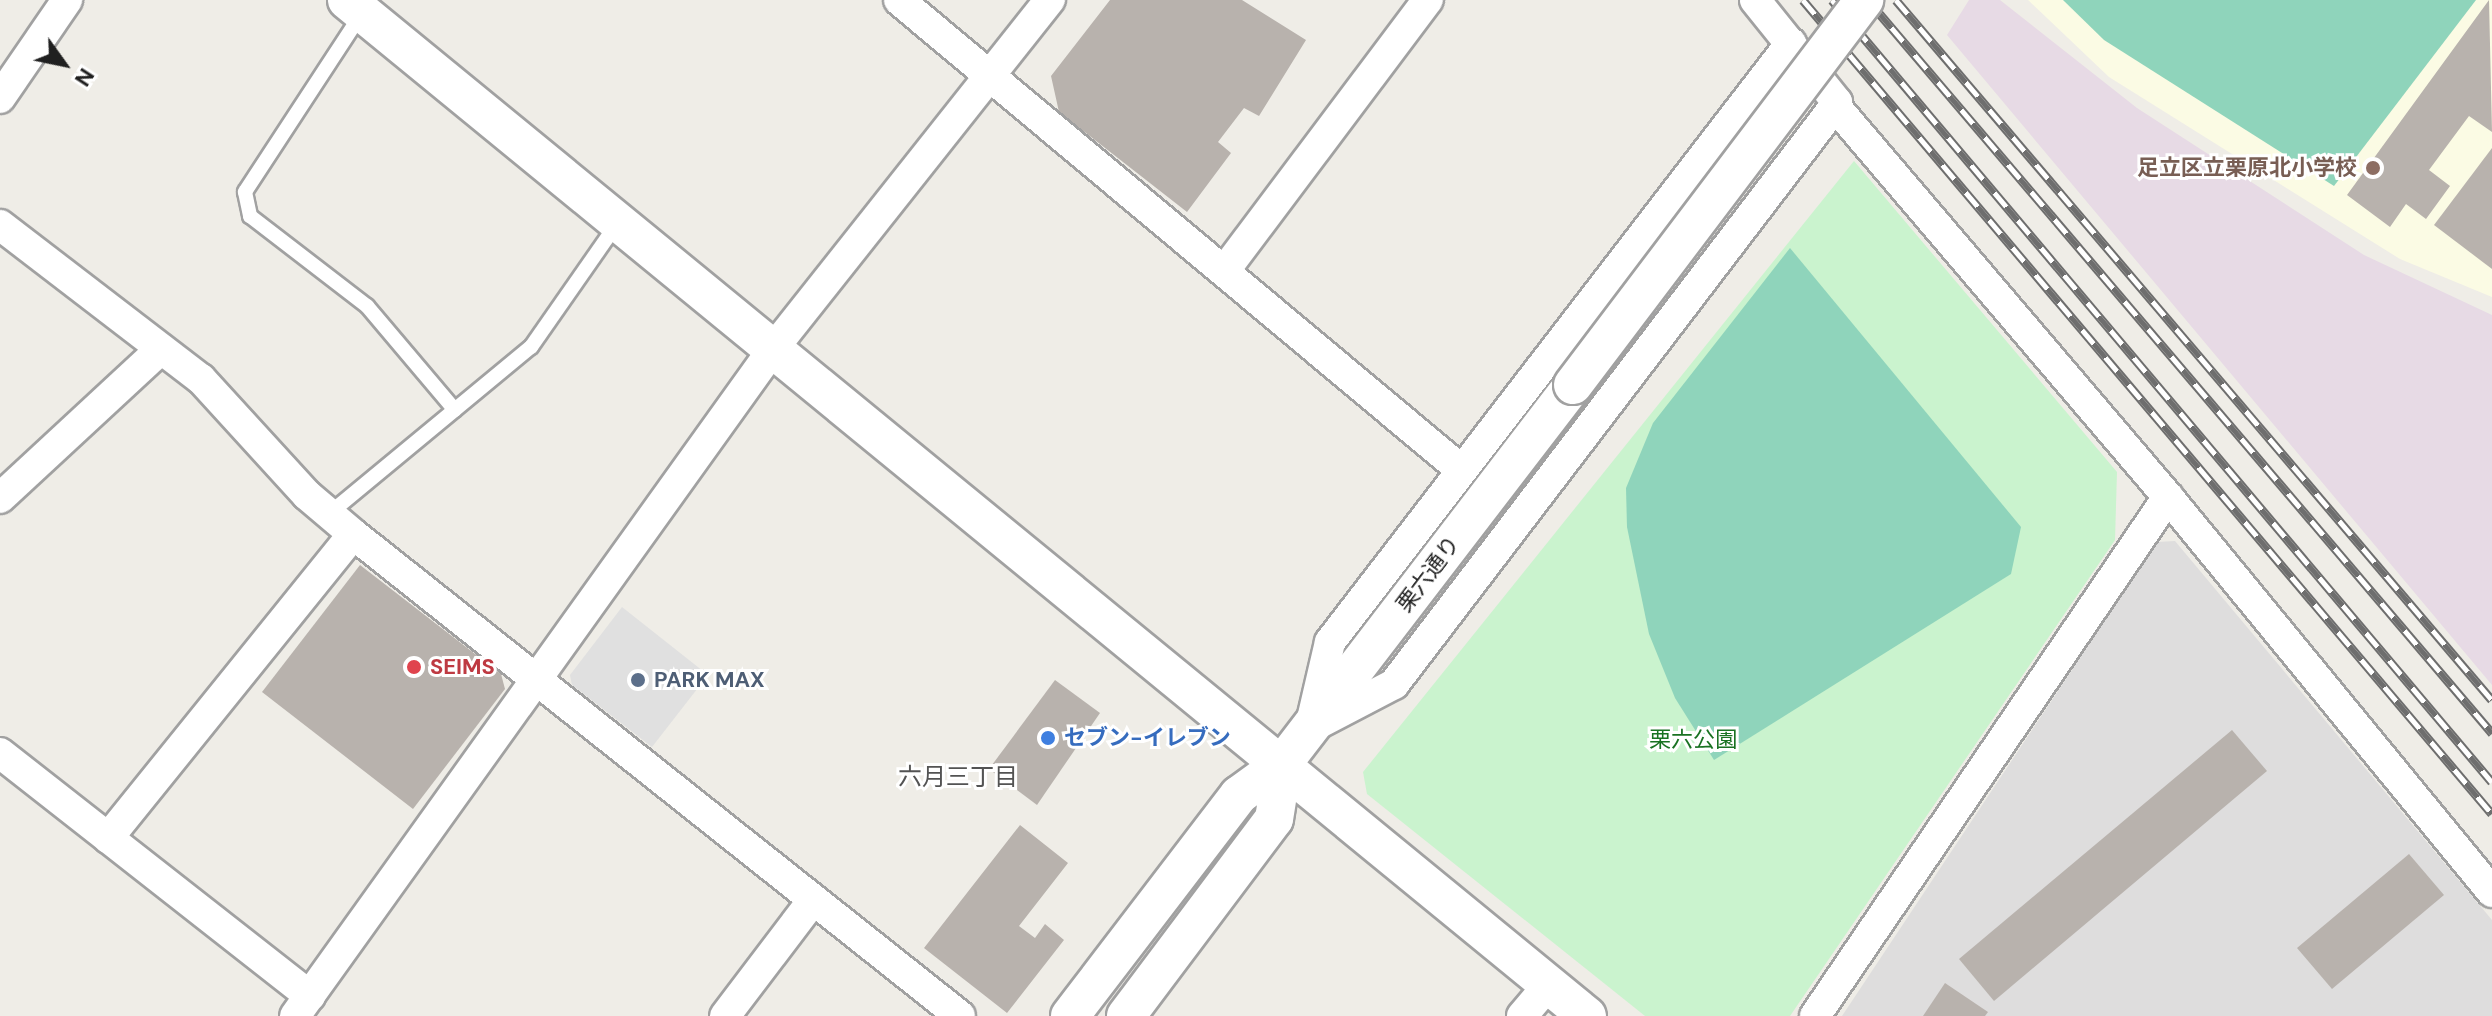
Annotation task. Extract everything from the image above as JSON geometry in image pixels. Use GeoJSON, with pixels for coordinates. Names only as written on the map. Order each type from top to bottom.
{"type":"FeatureCollection","features":[{"type":"Feature","properties":{"kind":"street"},"geometry":{"type":"LineString","coordinates":[[0,98],[67,0]]}},
{"type":"Feature","properties":{"kind":"street"},"geometry":{"type":"LineString","coordinates":[[899,0],[1459,468]]}},
{"type":"Feature","properties":{"kind":"street"},"geometry":{"type":"LineString","coordinates":[[0,753],[108,838],[302,1006],[773,349],[971,94],[990,78],[1050,0]]}},
{"type":"Feature","properties":{"kind":"street"},"geometry":{"type":"LineString","coordinates":[[1225,270],[1428,0]]}},
{"type":"Feature","properties":{"kind":"street"},"geometry":{"type":"LineString","coordinates":[[1310,728],[1394,684],[1835,106],[1837,102],[1755,0]]}},
{"type":"Feature","properties":{"kind":"street","name":"栗六通り"},"geometry":{"type":"LineString","coordinates":[[1070,1016],[1239,795],[1283,763],[1864,0]]}},
{"type":"Feature","properties":{"kind":"street"},"geometry":{"type":"LineString","coordinates":[[355,6],[616,225],[1283,763],[1587,1016]]}},
{"type":"Feature","properties":{"kind":"street"},"geometry":{"type":"LineString","coordinates":[[1310,728],[1330,642],[1459,468],[1791,43]]}},
{"type":"Feature","properties":{"kind":"street"},"geometry":{"type":"LineString","coordinates":[[1835,106],[2168,497],[2492,892]]}},
{"type":"Feature","properties":{"kind":"street"},"geometry":{"type":"LineString","coordinates":[[0,225],[201,379],[353,534],[960,1016]]}},
{"type":"Feature","properties":{"kind":"street"},"geometry":{"type":"LineString","coordinates":[[0,498],[161,349]]}},
{"type":"Feature","properties":{"kind":"street"},"geometry":{"type":"LineString","coordinates":[[1815,1016],[2168,497]]}},
{"type":"Feature","properties":{"kind":"street"},"geometry":{"type":"LineString","coordinates":[[108,838],[353,534]]}},
{"type":"Feature","properties":{"kind":"street","name":"栗六通り"},"geometry":{"type":"LineString","coordinates":[[1126,1016],[1274,819],[1283,763]]}},
{"type":"Feature","properties":{"kind":"street"},"geometry":{"type":"LineString","coordinates":[[725,1016],[813,900]]}},
{"type":"Feature","properties":{"kind":"street"},"geometry":{"type":"LineString","coordinates":[[1522,1016],[1550,983]]}},
{"type":"Feature","properties":{"kind":"lane"},"geometry":{"type":"LineString","coordinates":[[355,6],[245,192],[250,216],[367,306],[455,410]]}},
{"type":"Feature","properties":{"kind":"lane"},"geometry":{"type":"LineString","coordinates":[[330,513],[531,347],[616,225]]}},
{"type":"Feature","properties":{"kind":"shaded area"},"geometry":{"type":"Polygon","coordinates":[[[1969,0],[2000,0],[2137,108],[2364,255],[2492,315],[2492,685],[1947,35],[1969,0]]]}},
{"type":"Feature","properties":{"kind":"shaded area","name":"足立区立栗原北小学校"},"geometry":{"type":"Polygon","coordinates":[[[2028,0],[2492,0],[2492,297],[2400,259],[2109,77],[2028,0]]]}},
{"type":"Feature","properties":{"kind":"shaded area"},"geometry":{"type":"Polygon","coordinates":[[[2175,541],[2492,920],[2492,1016],[1842,1016],[2157,542],[2175,541]]]}},
{"type":"Feature","properties":{"kind":"shaded area","name":"PARK MAX"},"geometry":{"type":"Polygon","coordinates":[[[622,607],[708,675],[652,747],[572,685],[570,675],[622,607]]]}},
{"type":"Feature","properties":{"kind":"green space"},"geometry":{"type":"Polygon","coordinates":[[[2063,0],[2476,0],[2334,186],[2104,40],[2063,0]]]}},
{"type":"Feature","properties":{"kind":"green space","name":"栗六公園"},"geometry":{"type":"Polygon","coordinates":[[[1854,161],[2117,472],[2115,540],[1790,1016],[1645,1016],[1367,794],[1363,772],[1854,161]]]}},
{"type":"Feature","properties":{"kind":"green space"},"geometry":{"type":"Polygon","coordinates":[[[1790,248],[2021,527],[2011,574],[1714,760],[1675,698],[1649,634],[1627,527],[1626,488],[1653,423],[1790,248]]]}},
{"type":"Feature","properties":{"kind":"building"},"geometry":{"type":"Polygon","coordinates":[[[1110,0],[1242,0],[1306,40],[1259,116],[1244,108],[1218,142],[1231,153],[1187,212],[1059,112],[1051,76],[1110,0]]]}},
{"type":"Feature","properties":{"kind":"building"},"geometry":{"type":"Polygon","coordinates":[[[2489,0],[2492,132],[2469,116],[2429,170],[2450,186],[2426,219],[2406,204],[2390,227],[2347,195],[2489,0]]]}},
{"type":"Feature","properties":{"kind":"building"},"geometry":{"type":"Polygon","coordinates":[[[2492,148],[2492,269],[2434,225],[2492,148]]]}},
{"type":"Feature","properties":{"kind":"building"},"geometry":{"type":"Polygon","coordinates":[[[360,565],[501,674],[505,689],[413,809],[262,692],[360,565]]]}},
{"type":"Feature","properties":{"kind":"building"},"geometry":{"type":"Polygon","coordinates":[[[1055,680],[1100,713],[1037,805],[989,769],[1055,680]]]}},
{"type":"Feature","properties":{"kind":"building"},"geometry":{"type":"Polygon","coordinates":[[[2232,730],[2267,771],[1994,1001],[1959,959],[2232,730]]]}},
{"type":"Feature","properties":{"kind":"building"},"geometry":{"type":"Polygon","coordinates":[[[1020,825],[1068,863],[1019,926],[1035,938],[1045,924],[1064,940],[1007,1013],[924,948],[1020,825]]]}},
{"type":"Feature","properties":{"kind":"building"},"geometry":{"type":"Polygon","coordinates":[[[2409,854],[2444,895],[2332,989],[2297,948],[2409,854]]]}},
{"type":"Feature","properties":{"kind":"building"},"geometry":{"type":"Polygon","coordinates":[[[1945,983],[1988,1012],[1985,1016],[1923,1016],[1945,983]]]}},
{"type":"Feature","properties":{"kind":"railway"},"geometry":{"type":"LineString","coordinates":[[1803,0],[2492,814]]}},
{"type":"Feature","properties":{"kind":"railway"},"geometry":{"type":"LineString","coordinates":[[1832,0],[2492,782]]}},
{"type":"Feature","properties":{"kind":"railway"},"geometry":{"type":"LineString","coordinates":[[1868,0],[2492,733]]}},
{"type":"Feature","properties":{"kind":"railway"},"geometry":{"type":"LineString","coordinates":[[1896,0],[2492,700]]}},
{"type":"Feature","properties":{"kind":"place","name":"足立区立栗原北小学校"},"geometry":{"type":"Point","coordinates":[2373,168]}},
{"type":"Feature","properties":{"kind":"place","name":"SEIMS"},"geometry":{"type":"Point","coordinates":[414,667]}},
{"type":"Feature","properties":{"kind":"place","name":"PARK MAX"},"geometry":{"type":"Point","coordinates":[638,680]}},
{"type":"Feature","properties":{"kind":"place","name":"セブン-イレブン"},"geometry":{"type":"Point","coordinates":[1048,738]}},
{"type":"Feature","properties":{"kind":"district","name":"六月三丁目"},"geometry":{"type":"Point","coordinates":[958,777]}}]}
